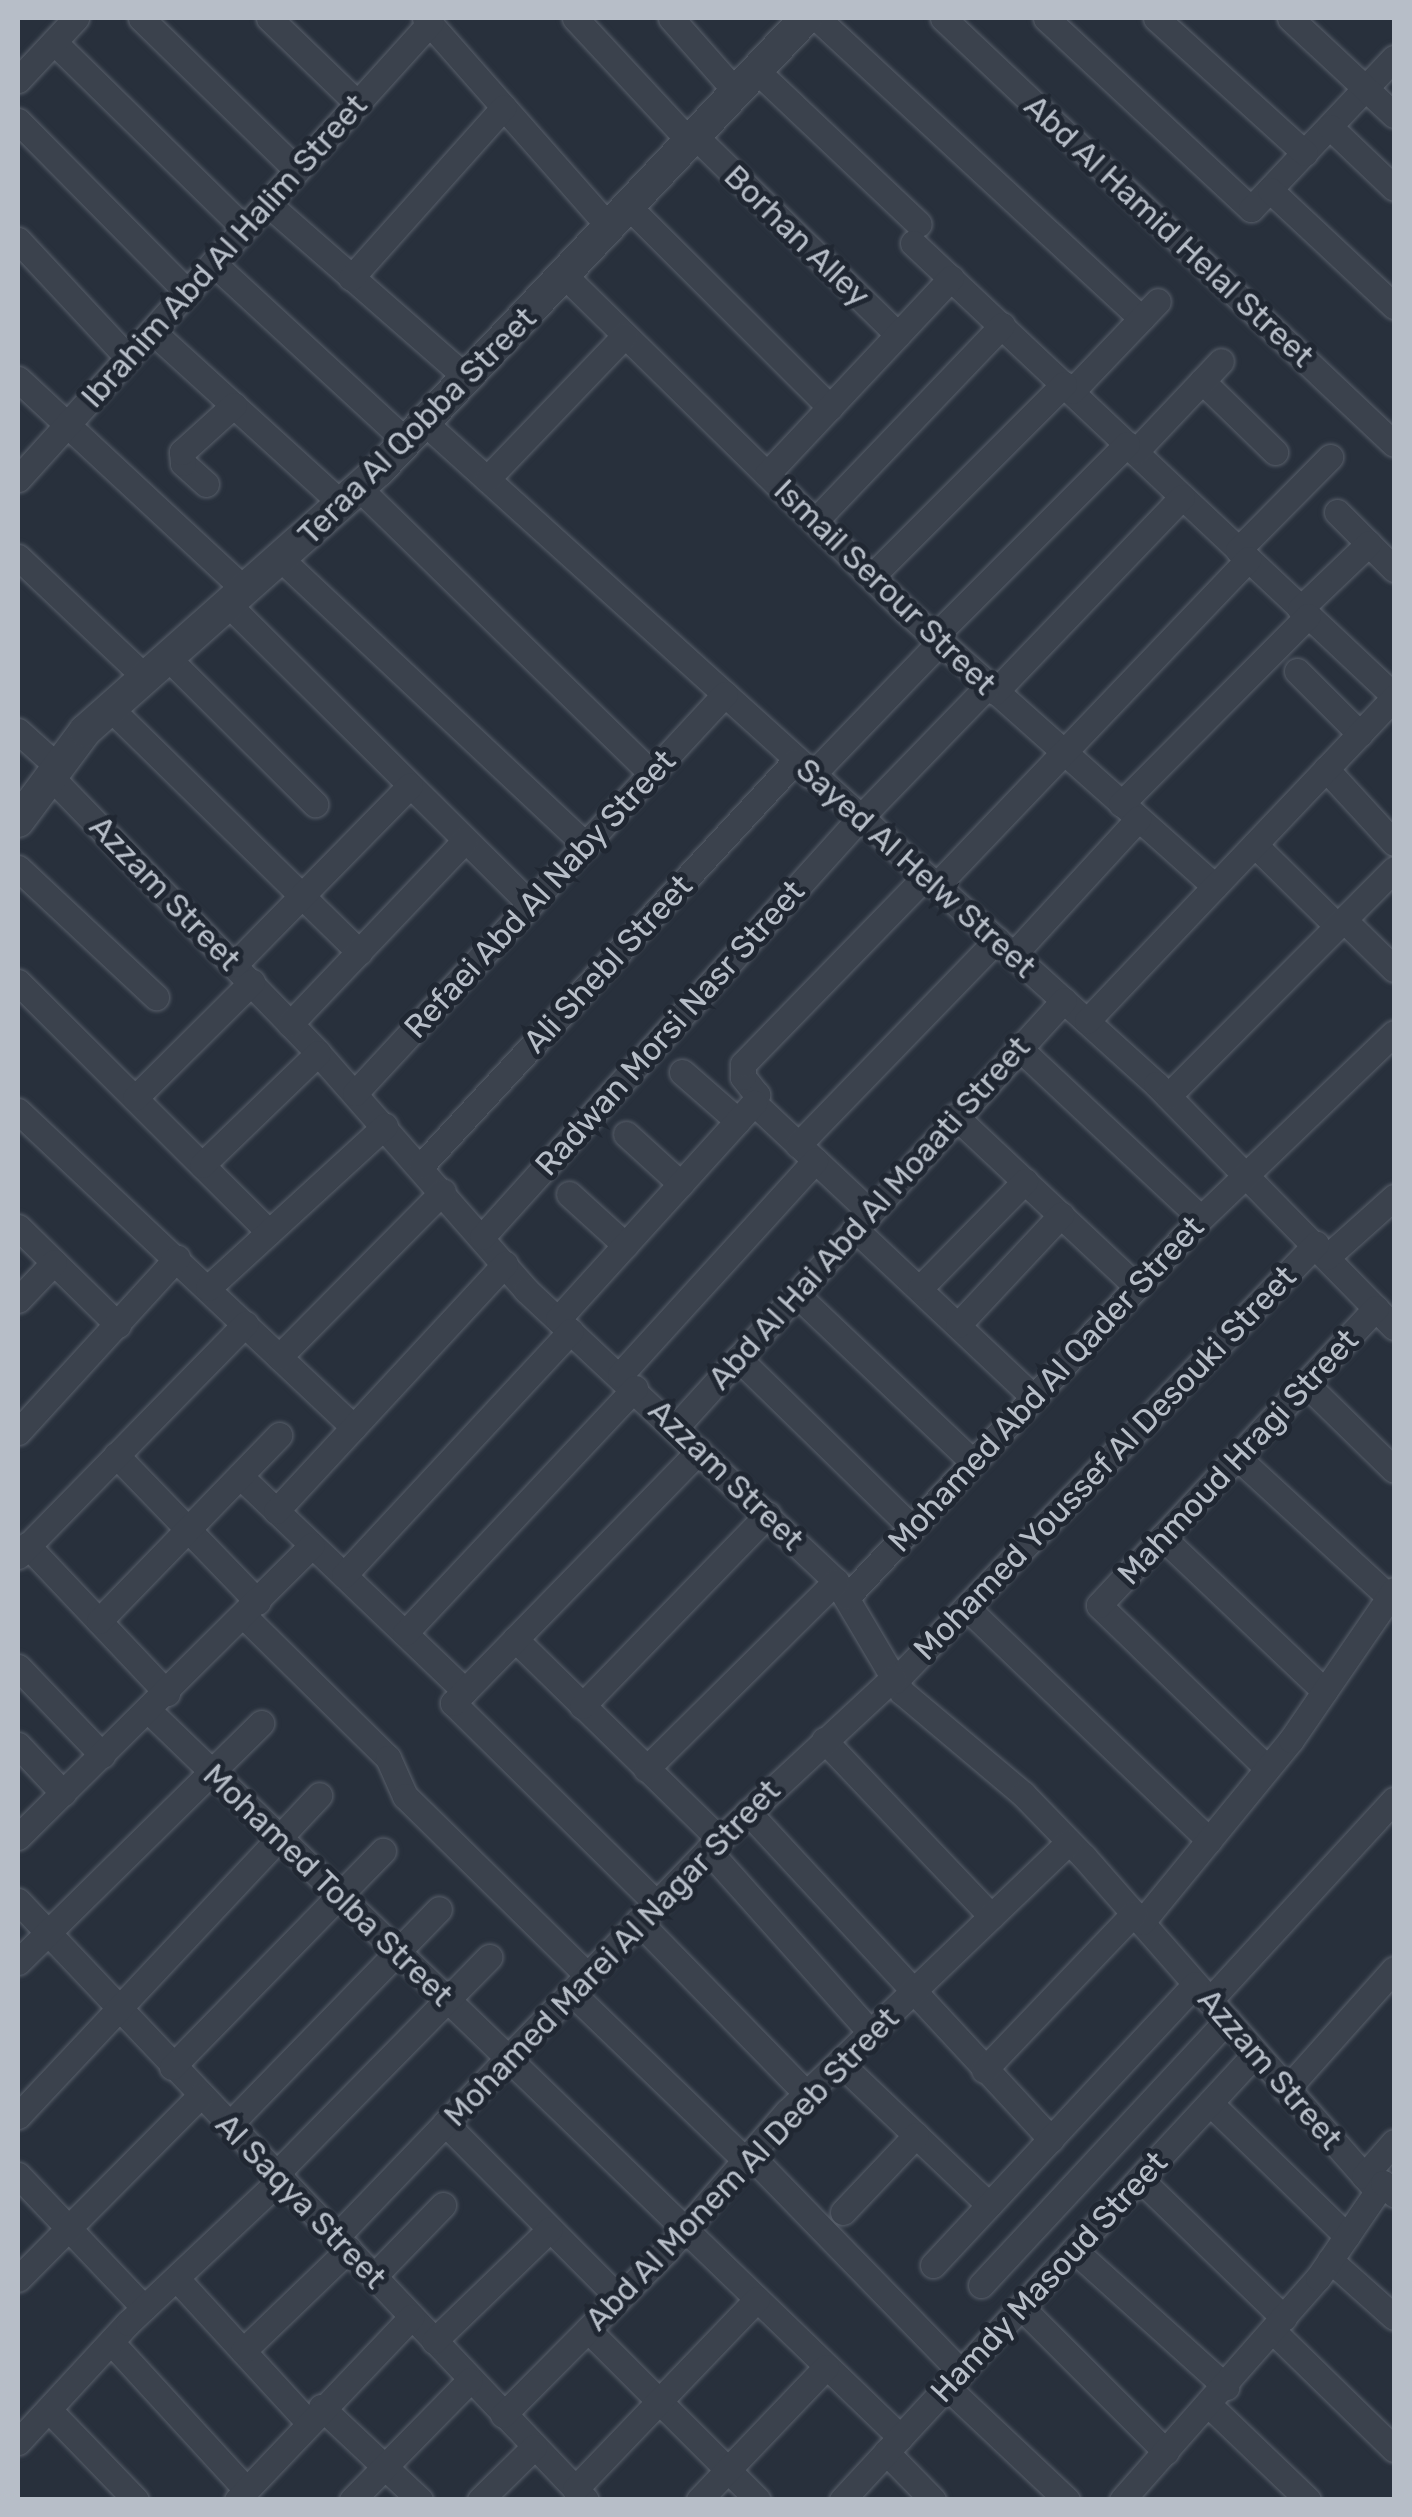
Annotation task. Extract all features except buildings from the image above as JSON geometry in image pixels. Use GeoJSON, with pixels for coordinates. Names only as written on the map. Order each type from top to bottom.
{"type":"FeatureCollection","features":[{"type":"Feature","properties":{"kind":"street"},"geometry":{"type":"LineString","coordinates":[[18,80],[76,18]]}},
{"type":"Feature","properties":{"kind":"street"},"geometry":{"type":"LineString","coordinates":[[141,18],[297,170]]}},
{"type":"Feature","properties":{"kind":"street"},"geometry":{"type":"LineString","coordinates":[[269,18],[357,103]]}},
{"type":"Feature","properties":{"kind":"street","name":"Borhan Alley"},"geometry":{"type":"LineString","coordinates":[[574,18],[694,141],[898,334]]}},
{"type":"Feature","properties":{"kind":"street"},"geometry":{"type":"LineString","coordinates":[[671,18],[916,234],[951,278],[1393,701],[1088,1021]]}},
{"type":"Feature","properties":{"kind":"street","name":"Teraa Al Qobba Street"},"geometry":{"type":"LineString","coordinates":[[18,822],[110,708],[352,497],[621,219],[806,18]]}},
{"type":"Feature","properties":{"kind":"street"},"geometry":{"type":"LineString","coordinates":[[817,18],[1149,309],[872,577]]}},
{"type":"Feature","properties":{"kind":"street","name":"Abd Al Hamid Helal Street"},"geometry":{"type":"LineString","coordinates":[[943,18],[1394,444]]}},
{"type":"Feature","properties":{"kind":"street"},"geometry":{"type":"LineString","coordinates":[[1046,18],[1251,209],[1394,58]]}},
{"type":"Feature","properties":{"kind":"street"},"geometry":{"type":"LineString","coordinates":[[1156,18],[1305,153]]}},
{"type":"Feature","properties":{"kind":"street"},"geometry":{"type":"LineString","coordinates":[[1290,18],[1394,115]]}},
{"type":"Feature","properties":{"kind":"street"},"geometry":{"type":"LineString","coordinates":[[428,20],[504,107],[621,219],[830,407]]}},
{"type":"Feature","properties":{"kind":"street","name":"Ibrahim Abd Al Halim Street"},"geometry":{"type":"LineString","coordinates":[[18,479],[428,20]]}},
{"type":"Feature","properties":{"kind":"street"},"geometry":{"type":"LineString","coordinates":[[54,42],[244,228]]}},
{"type":"Feature","properties":{"kind":"street"},"geometry":{"type":"LineString","coordinates":[[351,278],[504,107]]}},
{"type":"Feature","properties":{"kind":"street"},"geometry":{"type":"LineString","coordinates":[[18,121],[187,292]]}},
{"type":"Feature","properties":{"kind":"street"},"geometry":{"type":"LineString","coordinates":[[1330,127],[1394,188]]}},
{"type":"Feature","properties":{"kind":"street"},"geometry":{"type":"LineString","coordinates":[[1270,190],[1394,306]]}},
{"type":"Feature","properties":{"kind":"street"},"geometry":{"type":"LineString","coordinates":[[267,203],[468,379]]}},
{"type":"Feature","properties":{"kind":"street"},"geometry":{"type":"LineString","coordinates":[[18,240],[127,358]]}},
{"type":"Feature","properties":{"kind":"street","name":"Sayed Al Helw Street"},"geometry":{"type":"LineString","coordinates":[[213,263],[416,433],[487,478],[803,769],[1088,1021],[1246,1173],[1394,1327]]}},
{"type":"Feature","properties":{"kind":"street","name":"Ismail Serour Street"},"geometry":{"type":"LineString","coordinates":[[566,277],[937,639],[1215,886]]}},
{"type":"Feature","properties":{"kind":"street"},"geometry":{"type":"LineString","coordinates":[[767,474],[951,278]]}},
{"type":"Feature","properties":{"kind":"street"},"geometry":{"type":"LineString","coordinates":[[815,521],[1002,325]]}},
{"type":"Feature","properties":{"kind":"street"},"geometry":{"type":"LineString","coordinates":[[152,331],[234,406],[352,497],[652,774]]}},
{"type":"Feature","properties":{"kind":"street"},"geometry":{"type":"LineString","coordinates":[[487,478],[625,334]]}},
{"type":"Feature","properties":{"kind":"street","name":"Ali Shebl Street"},"geometry":{"type":"LineString","coordinates":[[421,1166],[803,769],[1220,361]]}},
{"type":"Feature","properties":{"kind":"street"},"geometry":{"type":"LineString","coordinates":[[18,379],[236,597],[410,785],[530,904]]}},
{"type":"Feature","properties":{"kind":"street"},"geometry":{"type":"LineString","coordinates":[[1202,381],[1275,452]]}},
{"type":"Feature","properties":{"kind":"street"},"geometry":{"type":"LineString","coordinates":[[206,484],[183,463],[182,452],[234,406]]}},
{"type":"Feature","properties":{"kind":"street"},"geometry":{"type":"LineString","coordinates":[[344,1575],[565,1325],[625,1245],[746,1112],[757,1095],[742,1078],[743,1064],[1060,750],[1330,458]]}},
{"type":"Feature","properties":{"kind":"street","name":"Radwan Morsi Nasr Street"},"geometry":{"type":"LineString","coordinates":[[482,1237],[859,818],[1182,497]]}},
{"type":"Feature","properties":{"kind":"street"},"geometry":{"type":"LineString","coordinates":[[1337,512],[1394,569]]}},
{"type":"Feature","properties":{"kind":"street"},"geometry":{"type":"LineString","coordinates":[[405,1634],[628,1381],[806,1153],[1005,947],[1369,544]]}},
{"type":"Feature","properties":{"kind":"street"},"geometry":{"type":"LineString","coordinates":[[18,557],[156,666],[315,804]]}},
{"type":"Feature","properties":{"kind":"street"},"geometry":{"type":"LineString","coordinates":[[282,560],[586,845]]}},
{"type":"Feature","properties":{"kind":"street"},"geometry":{"type":"LineString","coordinates":[[1297,671],[1360,734]]}},
{"type":"Feature","properties":{"kind":"street","name":"Refaei Abd Al Naby Street"},"geometry":{"type":"LineString","coordinates":[[355,1093],[725,694]]}},
{"type":"Feature","properties":{"kind":"street"},"geometry":{"type":"LineString","coordinates":[[110,708],[358,952]]}},
{"type":"Feature","properties":{"kind":"street","name":"Azzam Street"},"geometry":{"type":"LineString","coordinates":[[18,731],[355,1093],[505,1264],[842,1589],[894,1680],[1069,1842],[1286,2090],[1380,2186]]}},
{"type":"Feature","properties":{"kind":"street"},"geometry":{"type":"LineString","coordinates":[[1326,769],[1394,842]]}},
{"type":"Feature","properties":{"kind":"street"},"geometry":{"type":"LineString","coordinates":[[135,1098],[243,973],[302,896],[410,785]]}},
{"type":"Feature","properties":{"kind":"street"},"geometry":{"type":"LineString","coordinates":[[290,1024],[466,840]]}},
{"type":"Feature","properties":{"kind":"street"},"geometry":{"type":"LineString","coordinates":[[1255,845],[1394,969]]}},
{"type":"Feature","properties":{"kind":"street"},"geometry":{"type":"LineString","coordinates":[[18,868],[156,997]]}},
{"type":"Feature","properties":{"kind":"street"},"geometry":{"type":"LineString","coordinates":[[1168,1096],[1394,869]]}},
{"type":"Feature","properties":{"kind":"street"},"geometry":{"type":"LineString","coordinates":[[18,982],[269,1232]]}},
{"type":"Feature","properties":{"kind":"street","name":"Abd Al Hai Abd Al Moaati Street"},"geometry":{"type":"LineString","coordinates":[[676,1428],[1064,1000]]}},
{"type":"Feature","properties":{"kind":"street","name":"Mohamed Abd Al Qader Street"},"geometry":{"type":"LineString","coordinates":[[646,1769],[912,1528],[1200,1218],[1394,1032]]}},
{"type":"Feature","properties":{"kind":"street"},"geometry":{"type":"LineString","coordinates":[[1018,1047],[1200,1218]]}},
{"type":"Feature","properties":{"kind":"street"},"geometry":{"type":"LineString","coordinates":[[202,1164],[318,1053]]}},
{"type":"Feature","properties":{"kind":"street"},"geometry":{"type":"LineString","coordinates":[[682,1072],[806,1153],[920,1288],[1034,1397]]}},
{"type":"Feature","properties":{"kind":"street"},"geometry":{"type":"LineString","coordinates":[[18,1111],[353,1427]]}},
{"type":"Feature","properties":{"kind":"street"},"geometry":{"type":"LineString","coordinates":[[956,1116],[1136,1286]]}},
{"type":"Feature","properties":{"kind":"street"},"geometry":{"type":"LineString","coordinates":[[208,1288],[384,1126]]}},
{"type":"Feature","properties":{"kind":"street"},"geometry":{"type":"LineString","coordinates":[[626,1134],[680,1184]]}},
{"type":"Feature","properties":{"kind":"street"},"geometry":{"type":"LineString","coordinates":[[920,1288],[1024,1181]]}},
{"type":"Feature","properties":{"kind":"street"},"geometry":{"type":"LineString","coordinates":[[280,1357],[442,1191]]}},
{"type":"Feature","properties":{"kind":"street"},"geometry":{"type":"LineString","coordinates":[[570,1194],[625,1245]]}},
{"type":"Feature","properties":{"kind":"street","name":"Mohamed Youssef Al Desouki Street"},"geometry":{"type":"LineString","coordinates":[[894,1680],[1322,1250],[1394,1197]]}},
{"type":"Feature","properties":{"kind":"street"},"geometry":{"type":"LineString","coordinates":[[958,1325],[1060,1215]]}},
{"type":"Feature","properties":{"kind":"street"},"geometry":{"type":"LineString","coordinates":[[18,1228],[118,1325]]}},
{"type":"Feature","properties":{"kind":"street"},"geometry":{"type":"LineString","coordinates":[[18,1432],[177,1258]]}},
{"type":"Feature","properties":{"kind":"street"},"geometry":{"type":"LineString","coordinates":[[18,1300],[54,1262]]}},
{"type":"Feature","properties":{"kind":"street"},"geometry":{"type":"LineString","coordinates":[[276,1510],[505,1264]]}},
{"type":"Feature","properties":{"kind":"street"},"geometry":{"type":"LineString","coordinates":[[796,1294],[973,1462]]}},
{"type":"Feature","properties":{"kind":"street","name":"Mahmoud Hragi Street"},"geometry":{"type":"LineString","coordinates":[[1267,1768],[1100,1606],[1376,1308]]}},
{"type":"Feature","properties":{"kind":"street"},"geometry":{"type":"LineString","coordinates":[[22,1550],[245,1324]]}},
{"type":"Feature","properties":{"kind":"street"},"geometry":{"type":"LineString","coordinates":[[738,1358],[912,1528]]}},
{"type":"Feature","properties":{"kind":"street"},"geometry":{"type":"LineString","coordinates":[[1306,1383],[1394,1470]]}},
{"type":"Feature","properties":{"kind":"street"},"geometry":{"type":"LineString","coordinates":[[99,1621],[279,1435]]}},
{"type":"Feature","properties":{"kind":"street"},"geometry":{"type":"LineString","coordinates":[[459,1697],[699,1451]]}},
{"type":"Feature","properties":{"kind":"street"},"geometry":{"type":"LineString","coordinates":[[116,1454],[189,1529],[251,1609],[388,1758],[405,1796],[1067,2500]]}},
{"type":"Feature","properties":{"kind":"street"},"geometry":{"type":"LineString","coordinates":[[984,2070],[1138,1918],[1209,1840],[1267,1768],[1393,1593],[1237,1457]]}},
{"type":"Feature","properties":{"kind":"street"},"geometry":{"type":"LineString","coordinates":[[240,1476],[405,1634],[807,2094]]}},
{"type":"Feature","properties":{"kind":"street"},"geometry":{"type":"LineString","coordinates":[[582,1706],[768,1514]]}},
{"type":"Feature","properties":{"kind":"street"},"geometry":{"type":"LineString","coordinates":[[1162,1537],[1324,1691]]}},
{"type":"Feature","properties":{"kind":"street"},"geometry":{"type":"LineString","coordinates":[[18,1837],[312,1545]]}},
{"type":"Feature","properties":{"kind":"street","name":"Mohamed Tolba Street"},"geometry":{"type":"LineString","coordinates":[[22,1550],[99,1621],[211,1771],[826,2367],[893,2444],[933,2500]]}},
{"type":"Feature","properties":{"kind":"street"},"geometry":{"type":"LineString","coordinates":[[966,1607],[1209,1840]]}},
{"type":"Feature","properties":{"kind":"street"},"geometry":{"type":"LineString","coordinates":[[516,1640],[646,1769],[870,2032]]}},
{"type":"Feature","properties":{"kind":"street"},"geometry":{"type":"LineString","coordinates":[[18,1667],[102,1756]]}},
{"type":"Feature","properties":{"kind":"street","name":"Mohamed Marei Al Nagar Street"},"geometry":{"type":"LineString","coordinates":[[242,2351],[444,2124],[713,1844],[894,1680]]}},
{"type":"Feature","properties":{"kind":"street"},"geometry":{"type":"LineString","coordinates":[[18,1962],[261,1723]]}},
{"type":"Feature","properties":{"kind":"street"},"geometry":{"type":"LineString","coordinates":[[824,1740],[991,1916]]}},
{"type":"Feature","properties":{"kind":"street"},"geometry":{"type":"LineString","coordinates":[[18,1745],[63,1793]]}},
{"type":"Feature","properties":{"kind":"street"},"geometry":{"type":"LineString","coordinates":[[18,2116],[319,1795]]}},
{"type":"Feature","properties":{"kind":"street"},"geometry":{"type":"LineString","coordinates":[[981,2285],[1210,2002],[1394,1800]]}},
{"type":"Feature","properties":{"kind":"street"},"geometry":{"type":"LineString","coordinates":[[748,1812],[910,1994],[1051,2138]]}},
{"type":"Feature","properties":{"kind":"street","name":"Abd Al Monem Al Deeb Street"},"geometry":{"type":"LineString","coordinates":[[503,2415],[619,2298],[807,2094],[1069,1842]]}},
{"type":"Feature","properties":{"kind":"street"},"geometry":{"type":"LineString","coordinates":[[172,2067],[383,1851]]}},
{"type":"Feature","properties":{"kind":"street","name":"Al Saqya Street"},"geometry":{"type":"LineString","coordinates":[[18,1901],[118,2012],[280,2176],[580,2494]]}},
{"type":"Feature","properties":{"kind":"street"},"geometry":{"type":"LineString","coordinates":[[229,2125],[439,1909]]}},
{"type":"Feature","properties":{"kind":"street"},"geometry":{"type":"LineString","coordinates":[[18,2442],[489,1957]]}},
{"type":"Feature","properties":{"kind":"street"},"geometry":{"type":"LineString","coordinates":[[1286,2090],[1394,1969]]}},
{"type":"Feature","properties":{"kind":"street"},"geometry":{"type":"LineString","coordinates":[[933,2265],[1051,2138],[1210,2002]]}},
{"type":"Feature","properties":{"kind":"street","name":"Hamdy Masoud Street"},"geometry":{"type":"LineString","coordinates":[[842,2500],[1255,2054]]}},
{"type":"Feature","properties":{"kind":"street"},"geometry":{"type":"LineString","coordinates":[[839,2062],[989,2204]]}},
{"type":"Feature","properties":{"kind":"street"},"geometry":{"type":"LineString","coordinates":[[18,2280],[200,2096]]}},
{"type":"Feature","properties":{"kind":"street"},"geometry":{"type":"LineString","coordinates":[[1210,2103],[1347,2236]]}},
{"type":"Feature","properties":{"kind":"street"},"geometry":{"type":"LineString","coordinates":[[444,2124],[619,2298]]}},
{"type":"Feature","properties":{"kind":"street"},"geometry":{"type":"LineString","coordinates":[[842,2212],[916,2135]]}},
{"type":"Feature","properties":{"kind":"street"},"geometry":{"type":"LineString","coordinates":[[1136,2495],[1166,2452],[1279,2325],[1330,2260],[1380,2186],[1394,2142]]}},
{"type":"Feature","properties":{"kind":"street"},"geometry":{"type":"LineString","coordinates":[[18,2175],[144,2308]]}},
{"type":"Feature","properties":{"kind":"street"},"geometry":{"type":"LineString","coordinates":[[1140,2179],[1394,2448]]}},
{"type":"Feature","properties":{"kind":"street"},"geometry":{"type":"LineString","coordinates":[[374,2276],[443,2205]]}},
{"type":"Feature","properties":{"kind":"street"},"geometry":{"type":"LineString","coordinates":[[434,2342],[550,2229]]}},
{"type":"Feature","properties":{"kind":"street"},"geometry":{"type":"LineString","coordinates":[[1074,2250],[1217,2396],[1308,2500]]}},
{"type":"Feature","properties":{"kind":"street"},"geometry":{"type":"LineString","coordinates":[[1330,2260],[1394,2317]]}},
{"type":"Feature","properties":{"kind":"street"},"geometry":{"type":"LineString","coordinates":[[1002,2262],[1028,2300],[1166,2452]]}},
{"type":"Feature","properties":{"kind":"street"},"geometry":{"type":"LineString","coordinates":[[177,2279],[242,2351],[314,2414],[386,2466],[420,2500]]}},
{"type":"Feature","properties":{"kind":"street"},"geometry":{"type":"LineString","coordinates":[[580,2494],[659,2402],[757,2299]]}},
{"type":"Feature","properties":{"kind":"street"},"geometry":{"type":"LineString","coordinates":[[111,2342],[241,2494],[314,2414],[412,2317]]}},
{"type":"Feature","properties":{"kind":"street"},"geometry":{"type":"LineString","coordinates":[[588,2330],[758,2500]]}},
{"type":"Feature","properties":{"kind":"street"},"geometry":{"type":"LineString","coordinates":[[700,2500],[826,2367]]}},
{"type":"Feature","properties":{"kind":"street"},"geometry":{"type":"LineString","coordinates":[[352,2500],[470,2380]]}},
{"type":"Feature","properties":{"kind":"street"},"geometry":{"type":"LineString","coordinates":[[49,2410],[136,2500]]}},
{"type":"Feature","properties":{"kind":"street"},"geometry":{"type":"LineString","coordinates":[[480,2500],[534,2446]]}}]}
